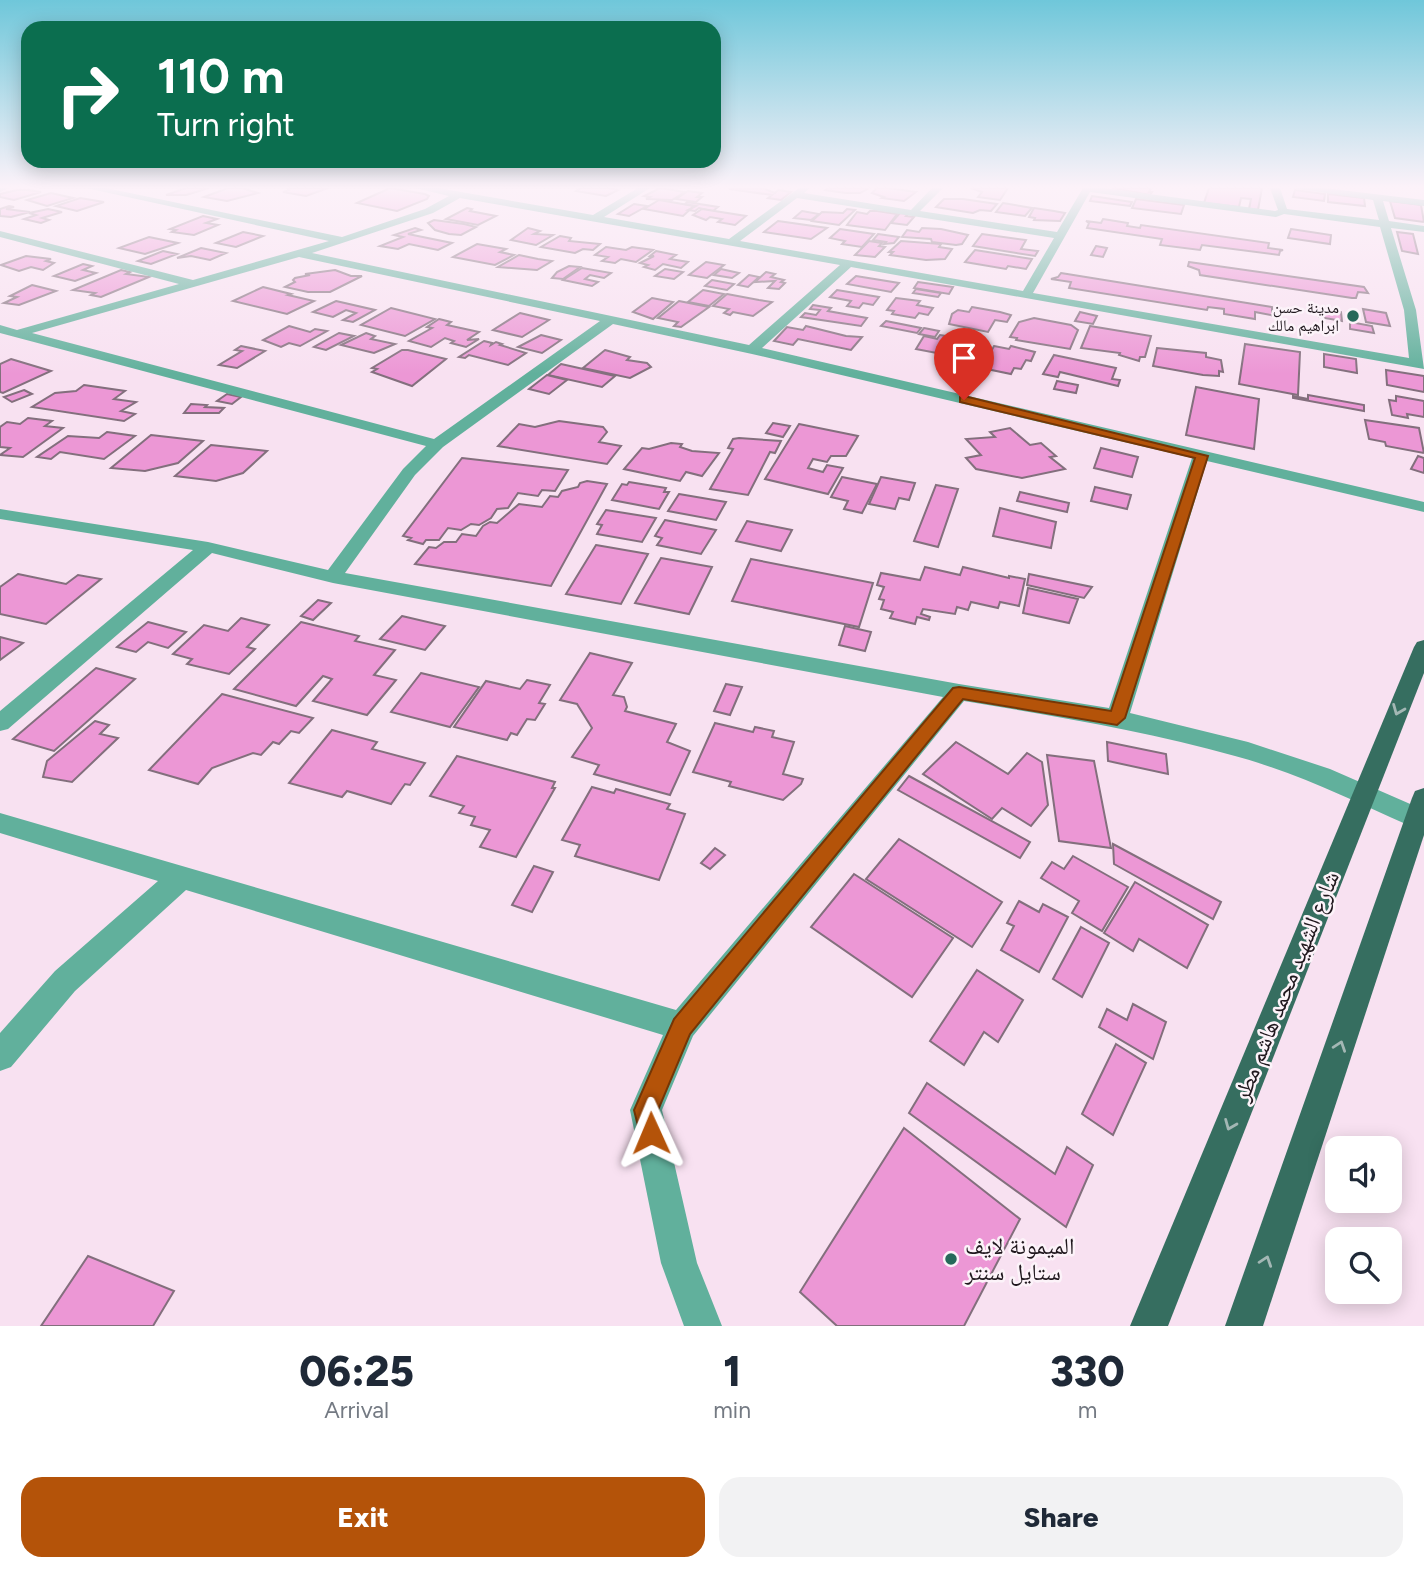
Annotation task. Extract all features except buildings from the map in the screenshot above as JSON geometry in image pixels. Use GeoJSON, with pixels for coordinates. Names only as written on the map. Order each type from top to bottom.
{"type":"FeatureCollection","features":[{"type":"Feature","properties":{"kind":"main road","name":"شارع الشهيد محمد هاشم مطر"},"geometry":{"type":"LineString","coordinates":[[1149,1326],[1424,646]]}},
{"type":"Feature","properties":{"kind":"main road"},"geometry":{"type":"LineString","coordinates":[[1244,1326],[1421,808]]}},
{"type":"Feature","properties":{"kind":"street"},"geometry":{"type":"LineString","coordinates":[[62,250],[192,283]]}},
{"type":"Feature","properties":{"kind":"street"},"geometry":{"type":"LineString","coordinates":[[6,333],[308,250]]}},
{"type":"Feature","properties":{"kind":"street"},"geometry":{"type":"LineString","coordinates":[[769,250],[1420,365],[1410,310],[1392,250]]}},
{"type":"Feature","properties":{"kind":"street"},"geometry":{"type":"LineString","coordinates":[[1026,295],[1054,250]]}},
{"type":"Feature","properties":{"kind":"street"},"geometry":{"type":"LineString","coordinates":[[296,253],[752,350],[1424,506]]}},
{"type":"Feature","properties":{"kind":"street"},"geometry":{"type":"LineString","coordinates":[[752,350],[848,264]]}},
{"type":"Feature","properties":{"kind":"street"},"geometry":{"type":"LineString","coordinates":[[332,577],[409,472],[438,444],[612,319]]}},
{"type":"Feature","properties":{"kind":"street"},"geometry":{"type":"LineString","coordinates":[[6,333],[438,444]]}},
{"type":"Feature","properties":{"kind":"street"},"geometry":{"type":"LineString","coordinates":[[1117,718],[1202,456]]}},
{"type":"Feature","properties":{"kind":"street"},"geometry":{"type":"LineString","coordinates":[[0,514],[208,547],[332,577],[959,692],[1117,718],[1240,748],[1322,775],[1364,795],[1421,808]]}},
{"type":"Feature","properties":{"kind":"street"},"geometry":{"type":"LineString","coordinates":[[0,723],[208,547]]}},
{"type":"Feature","properties":{"kind":"street"},"geometry":{"type":"LineString","coordinates":[[703,1326],[679,1262],[646,1110],[682,1027],[959,692]]}},
{"type":"Feature","properties":{"kind":"street"},"geometry":{"type":"LineString","coordinates":[[0,823],[682,1027]]}},
{"type":"Feature","properties":{"kind":"street"},"geometry":{"type":"LineString","coordinates":[[0,1056],[65,981],[182,877]]}},
{"type":"Feature","properties":{"kind":"place","name":"مدينة حسن ابراهيم مالك"},"geometry":{"type":"Point","coordinates":[1353,316]}},
{"type":"Feature","properties":{"kind":"place","name":"الميمونة لايف ستايل سنتر"},"geometry":{"type":"Point","coordinates":[951,1259]}},
{"type":"Feature","properties":{"kind":"route"},"geometry":{"type":"LineString","coordinates":[[651,1133],[646,1110],[682,1027],[959,692],[1117,718],[1202,456],[964,400]]}}]}
